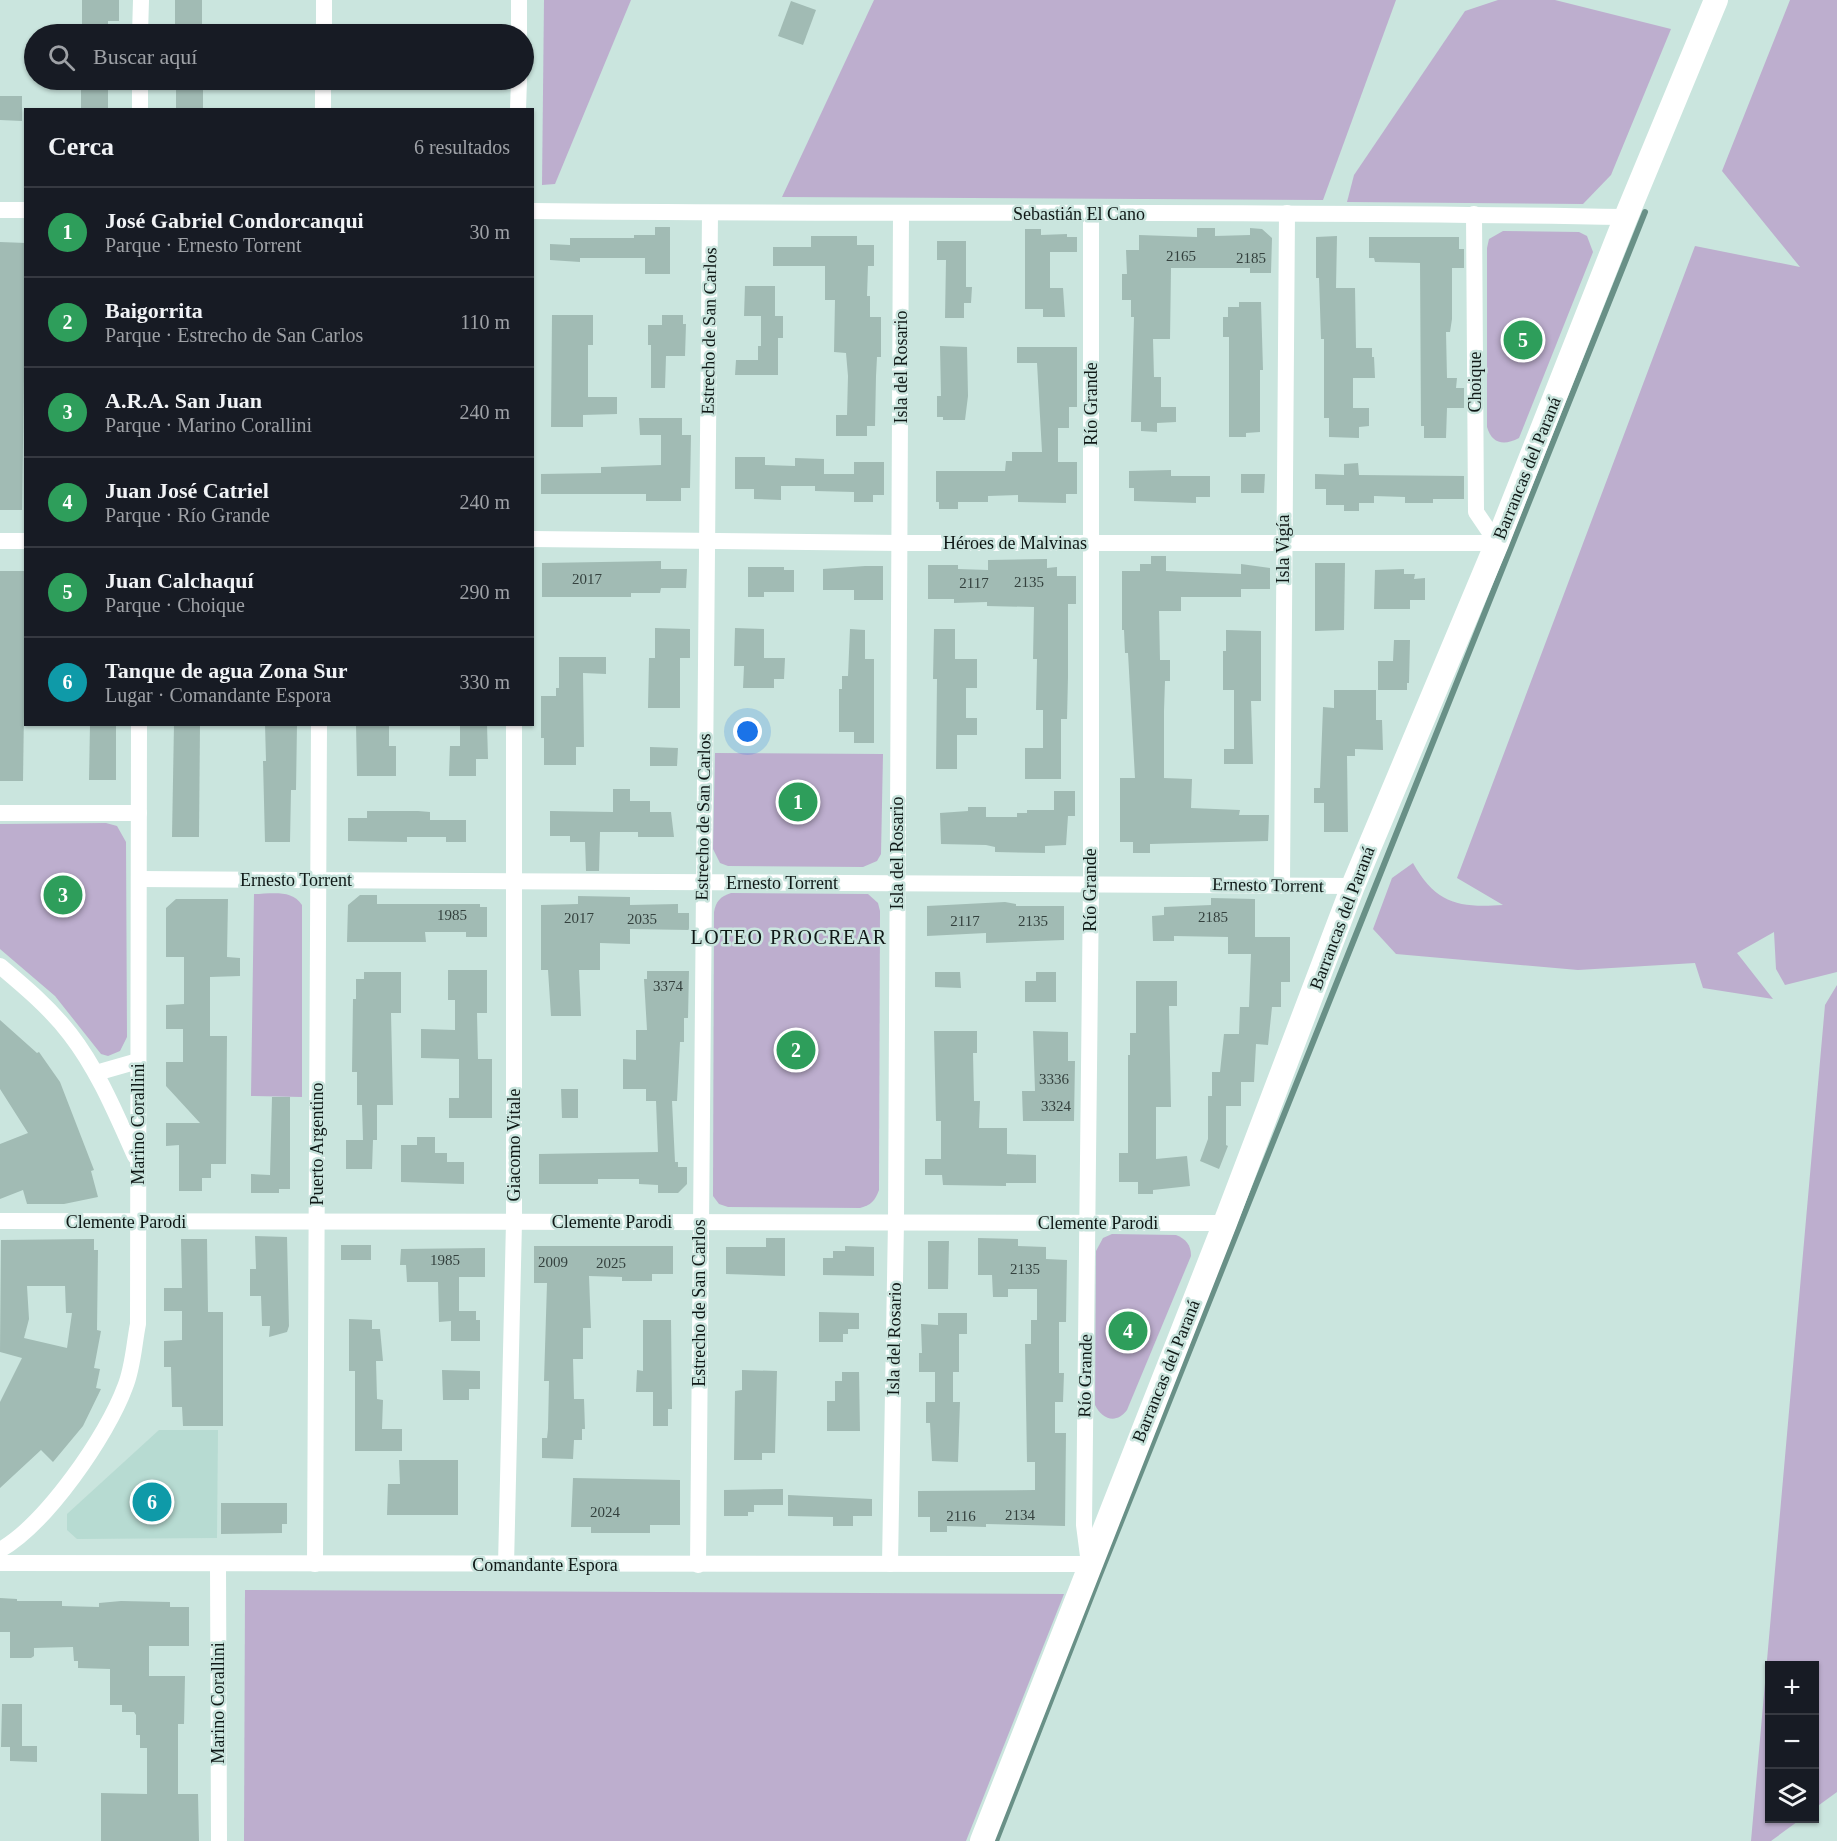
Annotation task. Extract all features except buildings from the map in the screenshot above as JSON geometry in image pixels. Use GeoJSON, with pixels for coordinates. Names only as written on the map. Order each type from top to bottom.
{"type":"FeatureCollection","features":[{"type":"Feature","properties":{"kind":"street"},"geometry":{"type":"LineString","coordinates":[[140,24],[141,0]]}},
{"type":"Feature","properties":{"kind":"street"},"geometry":{"type":"LineString","coordinates":[[324,0],[324,24]]}},
{"type":"Feature","properties":{"kind":"street"},"geometry":{"type":"LineString","coordinates":[[519,0],[519,24]]}},
{"type":"Feature","properties":{"kind":"street","name":"Barrancas del Paraná"},"geometry":{"type":"LineString","coordinates":[[982,1841],[1225,1223],[1353,886],[1497,543],[1626,217],[1716,0]]}},
{"type":"Feature","properties":{"kind":"street"},"geometry":{"type":"LineString","coordinates":[[140,90],[140,108]]}},
{"type":"Feature","properties":{"kind":"street"},"geometry":{"type":"LineString","coordinates":[[323,90],[323,108]]}},
{"type":"Feature","properties":{"kind":"street"},"geometry":{"type":"LineString","coordinates":[[519,90],[519,108]]}},
{"type":"Feature","properties":{"kind":"street"},"geometry":{"type":"LineString","coordinates":[[0,210],[24,210]]}},
{"type":"Feature","properties":{"kind":"street","name":"Sebastián El Cano"},"geometry":{"type":"LineString","coordinates":[[534,211],[901,214],[1474,214],[1626,217]]}},
{"type":"Feature","properties":{"kind":"street","name":"Estrecho de San Carlos"},"geometry":{"type":"LineString","coordinates":[[698,1565],[702,884],[710,213]]}},
{"type":"Feature","properties":{"kind":"street","name":"Isla Vigía"},"geometry":{"type":"LineString","coordinates":[[1282,884],[1287,213]]}},
{"type":"Feature","properties":{"kind":"street","name":"Isla del Rosario"},"geometry":{"type":"LineString","coordinates":[[890,1564],[896,1222],[901,214]]}},
{"type":"Feature","properties":{"kind":"street","name":"Río Grande"},"geometry":{"type":"LineString","coordinates":[[1089,1564],[1084,1525],[1091,885],[1091,214]]}},
{"type":"Feature","properties":{"kind":"street","name":"Choique"},"geometry":{"type":"LineString","coordinates":[[1474,214],[1476,512],[1497,543]]}},
{"type":"Feature","properties":{"kind":"street","name":"Héroes de Malvinas"},"geometry":{"type":"LineString","coordinates":[[534,539],[900,543],[1497,543]]}},
{"type":"Feature","properties":{"kind":"street"},"geometry":{"type":"LineString","coordinates":[[0,541],[24,541]]}},
{"type":"Feature","properties":{"kind":"street","name":"Marino Corallini"},"geometry":{"type":"LineString","coordinates":[[0,1550],[13,1542],[77,1472],[104,1429],[126,1386],[138,1324],[139,726]]}},
{"type":"Feature","properties":{"kind":"street","name":"Puerto Argentino"},"geometry":{"type":"LineString","coordinates":[[315,1564],[319,726]]}},
{"type":"Feature","properties":{"kind":"street","name":"Giacomo Vitale"},"geometry":{"type":"LineString","coordinates":[[506,1565],[514,1222],[514,726]]}},
{"type":"Feature","properties":{"kind":"street"},"geometry":{"type":"LineString","coordinates":[[0,813],[139,813]]}},
{"type":"Feature","properties":{"kind":"street","name":"Ernesto Torrent"},"geometry":{"type":"LineString","coordinates":[[139,879],[1353,886]]}},
{"type":"Feature","properties":{"kind":"street"},"geometry":{"type":"LineString","coordinates":[[0,966],[32,993],[70,1033],[96,1073],[137,1159]]}},
{"type":"Feature","properties":{"kind":"street"},"geometry":{"type":"LineString","coordinates":[[96,1073],[138,1061]]}},
{"type":"Feature","properties":{"kind":"street","name":"Clemente Parodi"},"geometry":{"type":"LineString","coordinates":[[0,1221],[1225,1223]]}},
{"type":"Feature","properties":{"kind":"street","name":"Comandante Espora"},"geometry":{"type":"LineString","coordinates":[[0,1563],[1089,1564]]}},
{"type":"Feature","properties":{"kind":"street","name":"Marino Corallini"},"geometry":{"type":"LineString","coordinates":[[218,1565],[219,1841]]}},
{"type":"Feature","properties":{"kind":"shaded area"},"geometry":{"type":"Polygon","coordinates":[[[544,0],[631,0],[555,184],[542,185],[544,0]]]}},
{"type":"Feature","properties":{"kind":"shaded area"},"geometry":{"type":"Polygon","coordinates":[[[874,0],[1396,0],[1323,200],[782,197],[874,0]]]}},
{"type":"Feature","properties":{"kind":"shaded area"},"geometry":{"type":"Polygon","coordinates":[[[1498,0],[1555,0],[1671,29],[1611,175],[1583,204],[1347,202],[1354,175],[1465,11],[1498,0]]]}},
{"type":"Feature","properties":{"kind":"shaded area"},"geometry":{"type":"Polygon","coordinates":[[[1790,0],[1837,0],[1837,972],[1785,985],[1776,969],[1774,932],[1737,953],[1773,999],[1703,988],[1695,963],[1578,970],[1396,954],[1373,929],[1392,878],[1413,863],[1431,887],[1450,900],[1461,904],[1503,905],[1457,878],[1695,246],[1800,267],[1722,171],[1790,0]]]}},
{"type":"Feature","properties":{"kind":"shaded area"},"geometry":{"type":"Polygon","coordinates":[[[1503,231],[1579,232],[1587,236],[1593,252],[1519,438],[1504,443],[1495,440],[1487,427],[1487,248],[1489,239],[1503,231]]]}},
{"type":"Feature","properties":{"kind":"shaded area"},"geometry":{"type":"Polygon","coordinates":[[[715,753],[883,754],[881,854],[877,861],[863,867],[728,866],[720,863],[713,849],[715,753]]]}},
{"type":"Feature","properties":{"kind":"shaded area"},"geometry":{"type":"Polygon","coordinates":[[[106,823],[117,826],[126,842],[127,1037],[120,1051],[108,1056],[101,1054],[55,996],[0,949],[0,824],[106,823]]]}},
{"type":"Feature","properties":{"kind":"shaded area"},"geometry":{"type":"Polygon","coordinates":[[[731,893],[868,894],[878,903],[880,911],[879,1190],[872,1202],[860,1208],[728,1207],[719,1204],[713,1196],[714,912],[719,900],[731,893]]]}},
{"type":"Feature","properties":{"kind":"shaded area"},"geometry":{"type":"Polygon","coordinates":[[[254,894],[287,894],[302,905],[302,1097],[251,1096],[254,894]]]}},
{"type":"Feature","properties":{"kind":"shaded area"},"geometry":{"type":"Polygon","coordinates":[[[1837,985],[1837,1792],[1819,1805],[1819,1661],[1767,1661],[1825,1005],[1837,985]]]}},
{"type":"Feature","properties":{"kind":"shaded area"},"geometry":{"type":"Polygon","coordinates":[[[1112,1234],[1176,1235],[1187,1243],[1191,1256],[1127,1410],[1114,1419],[1106,1417],[1095,1405],[1096,1251],[1103,1238],[1112,1234]]]}},
{"type":"Feature","properties":{"kind":"shaded area"},"geometry":{"type":"Polygon","coordinates":[[[159,1430],[218,1430],[217,1538],[77,1539],[67,1530],[67,1514],[159,1430]]]}},
{"type":"Feature","properties":{"kind":"shaded area"},"geometry":{"type":"Polygon","coordinates":[[[245,1590],[1064,1594],[966,1841],[244,1841],[245,1590]]]}},
{"type":"Feature","properties":{"kind":"shaded area"},"geometry":{"type":"Polygon","coordinates":[[[1765,1683],[1765,1823],[1796,1823],[1771,1841],[1751,1841],[1765,1683]]]}},
{"type":"Feature","properties":{"kind":"waterway"},"geometry":{"type":"LineString","coordinates":[[996,1841],[1099,1577],[1645,212]]}},
{"type":"Feature","properties":{"kind":"place","name":"Juan Calchaquí"},"geometry":{"type":"Point","coordinates":[1523,340]}},
{"type":"Feature","properties":{"kind":"place","name":"José Gabriel Condorcanqui"},"geometry":{"type":"Point","coordinates":[798,802]}},
{"type":"Feature","properties":{"kind":"place","name":"A.R.A. San Juan"},"geometry":{"type":"Point","coordinates":[63,895]}},
{"type":"Feature","properties":{"kind":"place","name":"Baigorrita"},"geometry":{"type":"Point","coordinates":[796,1050]}},
{"type":"Feature","properties":{"kind":"place","name":"Juan José Catriel"},"geometry":{"type":"Point","coordinates":[1128,1331]}},
{"type":"Feature","properties":{"kind":"place","name":"Tanque de agua Zona Sur"},"geometry":{"type":"Point","coordinates":[152,1502]}},
{"type":"Feature","properties":{"kind":"district","name":"LOTEO PROCREAR"},"geometry":{"type":"Point","coordinates":[789,937]}}]}
